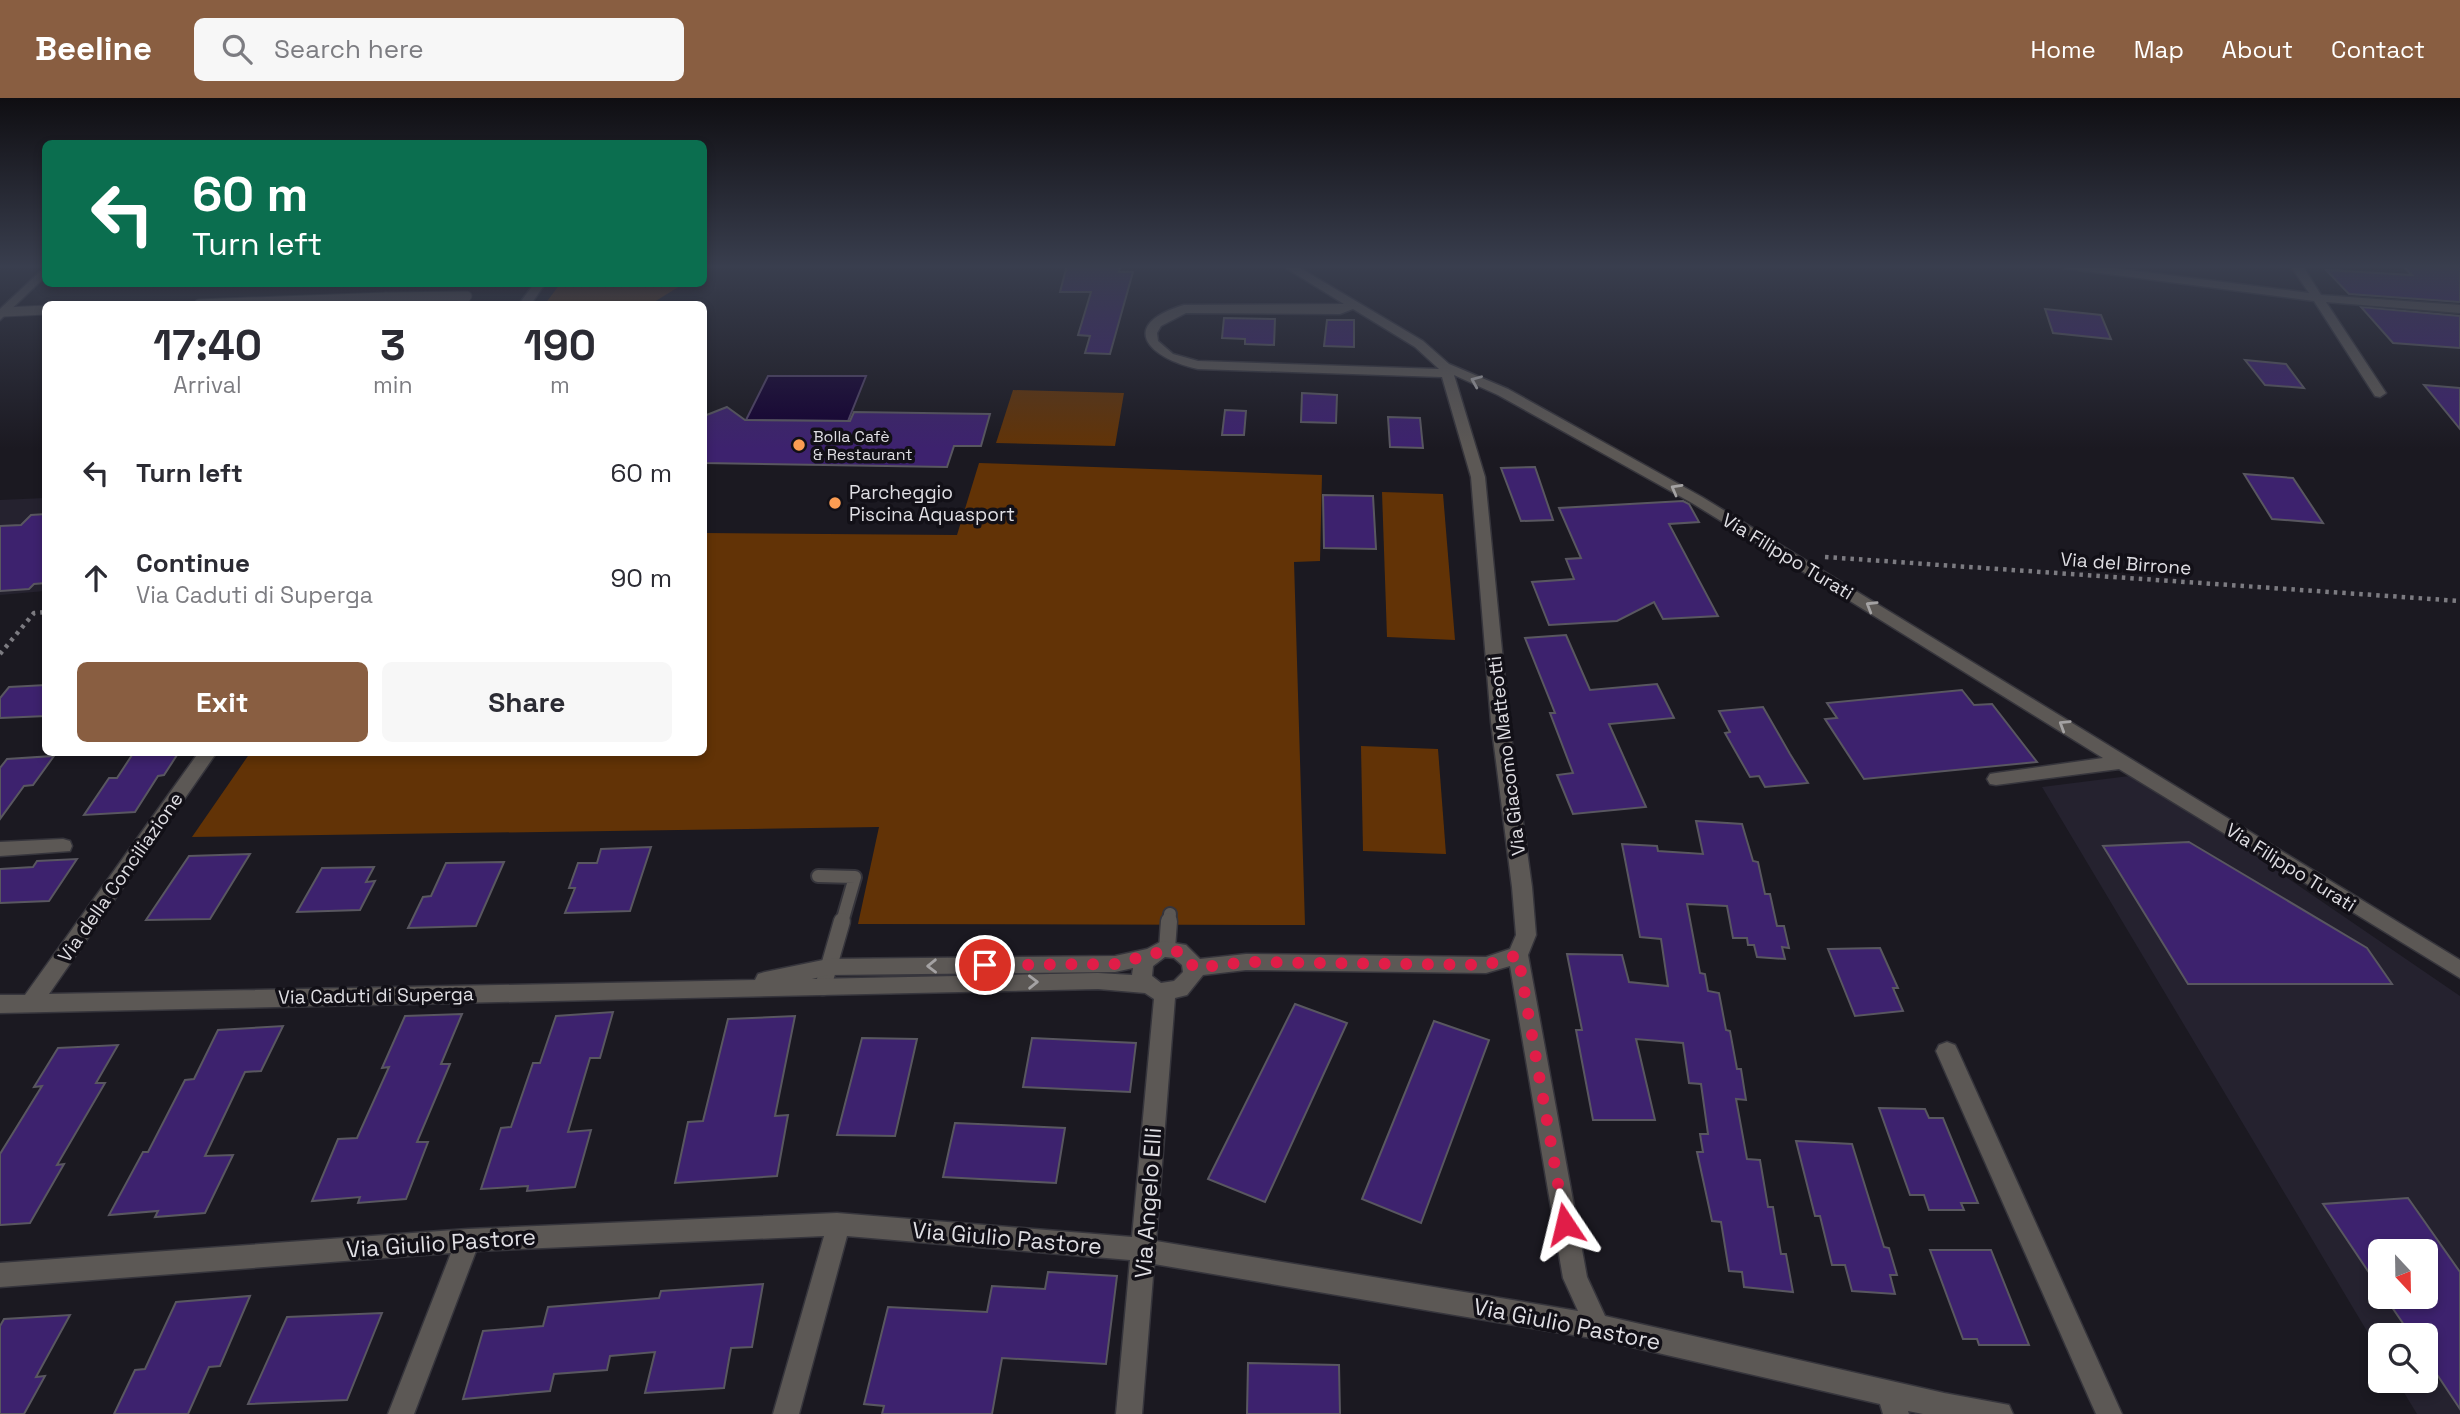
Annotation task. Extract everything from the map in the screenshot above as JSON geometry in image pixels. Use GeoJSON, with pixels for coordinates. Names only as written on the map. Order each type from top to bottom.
{"type":"FeatureCollection","features":[{"type":"Feature","properties":{"kind":"street"},"geometry":{"type":"LineString","coordinates":[[1156,326],[1151,337],[1159,352],[1180,362],[1198,365],[1446,370]]}},
{"type":"Feature","properties":{"kind":"street","name":"Via Giacomo Matteotti"},"geometry":{"type":"LineString","coordinates":[[1390,326],[1433,355],[1446,370],[1478,477],[1500,722],[1524,911],[1526,935],[1518,955],[1575,1278],[1597,1327]]}},
{"type":"Feature","properties":{"kind":"street"},"geometry":{"type":"LineString","coordinates":[[2336,326],[2380,393]]}},
{"type":"Feature","properties":{"kind":"street"},"geometry":{"type":"LineString","coordinates":[[1219,355],[1396,360],[1433,355]]}},
{"type":"Feature","properties":{"kind":"street","name":"Via Filippo Turati"},"geometry":{"type":"LineString","coordinates":[[1446,370],[1503,392],[1697,500],[2460,971]]}},
{"type":"Feature","properties":{"kind":"street","name":"Via della Conciliazione"},"geometry":{"type":"LineString","coordinates":[[32,1002],[206,756]]}},
{"type":"Feature","properties":{"kind":"street"},"geometry":{"type":"LineString","coordinates":[[1996,779],[2122,762]]}},
{"type":"Feature","properties":{"kind":"street"},"geometry":{"type":"LineString","coordinates":[[0,849],[63,846]]}},
{"type":"Feature","properties":{"kind":"street"},"geometry":{"type":"LineString","coordinates":[[1167,949],[1186,955],[1194,968],[1186,985],[1155,989],[1140,974],[1147,957],[1167,949]]}},
{"type":"Feature","properties":{"kind":"street"},"geometry":{"type":"LineString","coordinates":[[1194,968],[1247,962],[1486,965],[1518,955]]}},
{"type":"Feature","properties":{"kind":"street","name":"Via Caduti di Superga"},"geometry":{"type":"LineString","coordinates":[[720,989],[828,967],[1115,964],[1147,957]]}},
{"type":"Feature","properties":{"kind":"street","name":"Via Caduti di Superga"},"geometry":{"type":"LineString","coordinates":[[0,1004],[1098,981],[1155,989]]}},
{"type":"Feature","properties":{"kind":"street","name":"Via Angelo Elli"},"geometry":{"type":"LineString","coordinates":[[1129,1414],[1145,1252],[1155,989]]}},
{"type":"Feature","properties":{"kind":"street"},"geometry":{"type":"LineString","coordinates":[[1947,1051],[2109,1414]]}},
{"type":"Feature","properties":{"kind":"street"},"geometry":{"type":"LineString","coordinates":[[786,1414],[834,1247],[837,1224]]}},
{"type":"Feature","properties":{"kind":"street","name":"Via Giulio Pastore"},"geometry":{"type":"LineString","coordinates":[[0,1275],[468,1240],[837,1224],[1121,1247],[1597,1327],[1892,1404],[2000,1414]]}},
{"type":"Feature","properties":{"kind":"street"},"geometry":{"type":"LineString","coordinates":[[401,1414],[468,1240]]}},
{"type":"Feature","properties":{"kind":"lane"},"geometry":{"type":"LineString","coordinates":[[818,876],[855,877],[823,987]]}},
{"type":"Feature","properties":{"kind":"lane"},"geometry":{"type":"LineString","coordinates":[[1167,949],[1170,914]]}},
{"type":"Feature","properties":{"kind":"path","name":"Via del Birrone"},"geometry":{"type":"LineString","coordinates":[[1789,556],[1858,558],[2460,601]]}},
{"type":"Feature","properties":{"kind":"path"},"geometry":{"type":"LineString","coordinates":[[0,654],[34,613],[42,612]]}},
{"type":"Feature","properties":{"kind":"shaded area"},"geometry":{"type":"Polygon","coordinates":[[[768,376],[866,376],[848,421],[746,420],[768,376]]]}},
{"type":"Feature","properties":{"kind":"shaded area"},"geometry":{"type":"Polygon","coordinates":[[[1013,390],[1124,393],[1115,446],[996,443],[1013,390]]]}},
{"type":"Feature","properties":{"kind":"shaded area"},"geometry":{"type":"Polygon","coordinates":[[[979,463],[1322,475],[1320,561],[1294,562],[1305,925],[858,924],[879,827],[192,837],[248,756],[707,756],[707,533],[957,535],[979,463]]]}},
{"type":"Feature","properties":{"kind":"shaded area"},"geometry":{"type":"Polygon","coordinates":[[[1382,492],[1443,494],[1455,640],[1387,637],[1382,492]]]}},
{"type":"Feature","properties":{"kind":"shaded area"},"geometry":{"type":"Polygon","coordinates":[[[42,498],[42,591],[0,595],[0,500],[42,498]]]}},
{"type":"Feature","properties":{"kind":"shaded area"},"geometry":{"type":"Polygon","coordinates":[[[1361,746],[1438,749],[1446,854],[1363,851],[1361,746]]]}},
{"type":"Feature","properties":{"kind":"shaded area"},"geometry":{"type":"Polygon","coordinates":[[[2137,775],[2460,996],[2460,1414],[2417,1414],[2404,1393],[2438,1393],[2438,1323],[2368,1323],[2368,1333],[2042,787],[2137,775]]]}},
{"type":"Feature","properties":{"kind":"building"},"geometry":{"type":"Polygon","coordinates":[[[1081,326],[1118,326],[1110,354],[1085,353],[1090,336],[1078,335],[1081,326]]]}},
{"type":"Feature","properties":{"kind":"building"},"geometry":{"type":"Polygon","coordinates":[[[1223,326],[1275,326],[1274,345],[1245,344],[1245,339],[1222,338],[1223,326]]]}},
{"type":"Feature","properties":{"kind":"building"},"geometry":{"type":"Polygon","coordinates":[[[1326,326],[1354,326],[1354,347],[1324,346],[1326,326]]]}},
{"type":"Feature","properties":{"kind":"building"},"geometry":{"type":"Polygon","coordinates":[[[2051,326],[2106,326],[2111,339],[2053,333],[2051,326]]]}},
{"type":"Feature","properties":{"kind":"building"},"geometry":{"type":"Polygon","coordinates":[[[2378,326],[2460,326],[2460,348],[2393,343],[2378,326]]]}},
{"type":"Feature","properties":{"kind":"building"},"geometry":{"type":"Polygon","coordinates":[[[2245,360],[2286,364],[2304,388],[2265,385],[2245,360]]]}},
{"type":"Feature","properties":{"kind":"building"},"geometry":{"type":"Polygon","coordinates":[[[2424,385],[2460,388],[2460,429],[2424,385]]]}},
{"type":"Feature","properties":{"kind":"building"},"geometry":{"type":"Polygon","coordinates":[[[1302,393],[1337,395],[1336,423],[1301,422],[1302,393]]]}},
{"type":"Feature","properties":{"kind":"building"},"geometry":{"type":"Polygon","coordinates":[[[727,407],[745,420],[850,421],[854,412],[990,414],[981,446],[954,446],[947,467],[707,463],[707,415],[727,407]]]}},
{"type":"Feature","properties":{"kind":"building"},"geometry":{"type":"Polygon","coordinates":[[[1225,410],[1246,411],[1244,435],[1222,435],[1225,410]]]}},
{"type":"Feature","properties":{"kind":"building"},"geometry":{"type":"Polygon","coordinates":[[[1388,417],[1420,418],[1423,448],[1390,447],[1388,417]]]}},
{"type":"Feature","properties":{"kind":"building"},"geometry":{"type":"Polygon","coordinates":[[[1535,467],[1553,520],[1521,521],[1501,468],[1535,467]]]}},
{"type":"Feature","properties":{"kind":"building"},"geometry":{"type":"Polygon","coordinates":[[[2244,474],[2293,478],[2323,523],[2272,519],[2244,474]]]}},
{"type":"Feature","properties":{"kind":"building"},"geometry":{"type":"Polygon","coordinates":[[[1323,495],[1373,496],[1376,549],[1324,548],[1323,495]]]}},
{"type":"Feature","properties":{"kind":"building"},"geometry":{"type":"Polygon","coordinates":[[[1683,501],[1689,504],[1699,522],[1669,524],[1718,616],[1663,619],[1654,602],[1617,621],[1549,625],[1532,582],[1574,579],[1566,559],[1581,558],[1559,508],[1683,501]]]}},
{"type":"Feature","properties":{"kind":"building"},"geometry":{"type":"Polygon","coordinates":[[[42,514],[42,583],[34,584],[29,589],[0,591],[0,526],[21,525],[31,515],[42,514]]]}},
{"type":"Feature","properties":{"kind":"building"},"geometry":{"type":"Polygon","coordinates":[[[1566,635],[1590,690],[1657,684],[1674,718],[1609,724],[1646,807],[1573,814],[1557,775],[1573,773],[1550,713],[1555,713],[1525,638],[1566,635]]]}},
{"type":"Feature","properties":{"kind":"building"},"geometry":{"type":"Polygon","coordinates":[[[42,685],[42,716],[0,718],[0,698],[9,687],[42,685]]]}},
{"type":"Feature","properties":{"kind":"building"},"geometry":{"type":"Polygon","coordinates":[[[1962,690],[1974,705],[1992,704],[2037,762],[1864,779],[1825,719],[1837,718],[1827,703],[1962,690]]]}},
{"type":"Feature","properties":{"kind":"building"},"geometry":{"type":"Polygon","coordinates":[[[1763,707],[1808,783],[1765,787],[1759,776],[1750,777],[1725,733],[1730,732],[1719,711],[1763,707]]]}},
{"type":"Feature","properties":{"kind":"building"},"geometry":{"type":"Polygon","coordinates":[[[54,756],[33,785],[24,786],[0,819],[0,768],[7,759],[54,756]]]}},
{"type":"Feature","properties":{"kind":"building"},"geometry":{"type":"Polygon","coordinates":[[[131,756],[176,756],[164,775],[158,776],[135,812],[84,815],[109,778],[117,778],[131,756]]]}},
{"type":"Feature","properties":{"kind":"building"},"geometry":{"type":"Polygon","coordinates":[[[1696,821],[1742,824],[1753,861],[1758,862],[1765,894],[1770,894],[1777,926],[1784,926],[1789,948],[1782,947],[1785,959],[1757,957],[1754,945],[1748,945],[1747,938],[1733,938],[1727,906],[1687,904],[1700,973],[1705,974],[1708,991],[1719,993],[1737,1069],[1741,1069],[1746,1100],[1736,1099],[1747,1159],[1760,1160],[1768,1207],[1773,1207],[1781,1254],[1786,1254],[1793,1292],[1744,1287],[1742,1272],[1729,1271],[1721,1222],[1712,1221],[1697,1152],[1703,1152],[1700,1134],[1708,1134],[1701,1084],[1689,1083],[1683,1043],[1636,1039],[1655,1120],[1593,1120],[1576,1030],[1582,1030],[1567,954],[1622,955],[1629,982],[1668,986],[1661,939],[1640,937],[1622,844],[1657,846],[1658,851],[1703,854],[1696,821]]]}},
{"type":"Feature","properties":{"kind":"building"},"geometry":{"type":"Polygon","coordinates":[[[2189,842],[2367,948],[2392,984],[2188,984],[2103,846],[2189,842]]]}},
{"type":"Feature","properties":{"kind":"building"},"geometry":{"type":"Polygon","coordinates":[[[651,847],[630,911],[565,913],[575,888],[569,888],[578,863],[597,863],[601,849],[651,847]]]}},
{"type":"Feature","properties":{"kind":"building"},"geometry":{"type":"Polygon","coordinates":[[[250,854],[210,919],[146,920],[189,856],[250,854]]]}},
{"type":"Feature","properties":{"kind":"building"},"geometry":{"type":"Polygon","coordinates":[[[77,859],[49,901],[0,903],[0,869],[33,867],[37,861],[77,859]]]}},
{"type":"Feature","properties":{"kind":"building"},"geometry":{"type":"Polygon","coordinates":[[[504,862],[476,926],[408,928],[423,897],[431,896],[446,863],[504,862]]]}},
{"type":"Feature","properties":{"kind":"building"},"geometry":{"type":"Polygon","coordinates":[[[374,867],[366,882],[375,881],[360,910],[297,912],[322,868],[374,867]]]}},
{"type":"Feature","properties":{"kind":"building"},"geometry":{"type":"Polygon","coordinates":[[[1880,948],[1898,988],[1893,988],[1903,1011],[1855,1016],[1828,949],[1880,948]]]}},
{"type":"Feature","properties":{"kind":"building"},"geometry":{"type":"Polygon","coordinates":[[[1295,1004],[1347,1023],[1265,1202],[1208,1179],[1295,1004]]]}},
{"type":"Feature","properties":{"kind":"building"},"geometry":{"type":"Polygon","coordinates":[[[613,1012],[600,1058],[590,1058],[568,1132],[591,1130],[575,1187],[527,1191],[528,1186],[481,1189],[501,1128],[511,1127],[533,1063],[540,1063],[556,1016],[613,1012]]]}},
{"type":"Feature","properties":{"kind":"building"},"geometry":{"type":"Polygon","coordinates":[[[462,1014],[441,1064],[450,1064],[417,1142],[428,1142],[406,1199],[358,1203],[360,1197],[312,1201],[338,1139],[357,1138],[389,1067],[382,1068],[405,1016],[462,1014]]]}},
{"type":"Feature","properties":{"kind":"building"},"geometry":{"type":"Polygon","coordinates":[[[795,1016],[775,1116],[788,1115],[777,1176],[675,1183],[688,1122],[703,1121],[728,1019],[795,1016]]]}},
{"type":"Feature","properties":{"kind":"building"},"geometry":{"type":"Polygon","coordinates":[[[1434,1021],[1489,1040],[1421,1223],[1362,1199],[1434,1021]]]}},
{"type":"Feature","properties":{"kind":"building"},"geometry":{"type":"Polygon","coordinates":[[[283,1026],[261,1071],[245,1072],[205,1156],[233,1155],[205,1213],[155,1217],[158,1211],[109,1215],[143,1152],[148,1152],[185,1080],[194,1079],[218,1030],[283,1026]]]}},
{"type":"Feature","properties":{"kind":"building"},"geometry":{"type":"Polygon","coordinates":[[[862,1038],[917,1039],[895,1136],[837,1135],[862,1038]]]}},
{"type":"Feature","properties":{"kind":"building"},"geometry":{"type":"Polygon","coordinates":[[[1032,1038],[1136,1043],[1130,1092],[1023,1087],[1032,1038]]]}},
{"type":"Feature","properties":{"kind":"building"},"geometry":{"type":"Polygon","coordinates":[[[118,1045],[96,1083],[105,1083],[57,1165],[64,1164],[30,1223],[0,1225],[0,1154],[42,1086],[34,1087],[58,1048],[118,1045]]]}},
{"type":"Feature","properties":{"kind":"building"},"geometry":{"type":"Polygon","coordinates":[[[1879,1108],[1925,1109],[1929,1118],[1943,1118],[1978,1203],[1961,1203],[1964,1210],[1929,1210],[1924,1195],[1910,1195],[1879,1108]]]}},
{"type":"Feature","properties":{"kind":"building"},"geometry":{"type":"Polygon","coordinates":[[[955,1123],[1065,1128],[1056,1183],[943,1177],[955,1123]]]}},
{"type":"Feature","properties":{"kind":"building"},"geometry":{"type":"Polygon","coordinates":[[[1796,1141],[1852,1144],[1884,1247],[1889,1248],[1897,1275],[1890,1275],[1895,1294],[1852,1291],[1845,1265],[1832,1265],[1820,1216],[1815,1216],[1796,1141]]]}},
{"type":"Feature","properties":{"kind":"building"},"geometry":{"type":"Polygon","coordinates":[[[2408,1198],[2437,1239],[2368,1239],[2368,1271],[2323,1204],[2408,1198]]]}},
{"type":"Feature","properties":{"kind":"building"},"geometry":{"type":"Polygon","coordinates":[[[2438,1241],[2460,1272],[2460,1409],[2438,1376],[2438,1323],[2403,1323],[2393,1309],[2438,1309],[2438,1241]]]}},
{"type":"Feature","properties":{"kind":"building"},"geometry":{"type":"Polygon","coordinates":[[[1930,1250],[1991,1250],[2029,1345],[1979,1345],[1977,1339],[1963,1339],[1930,1250]]]}},
{"type":"Feature","properties":{"kind":"building"},"geometry":{"type":"Polygon","coordinates":[[[1048,1272],[1117,1276],[1106,1364],[1002,1358],[992,1414],[882,1414],[884,1406],[864,1404],[888,1307],[987,1312],[992,1286],[1045,1289],[1048,1272]]]}},
{"type":"Feature","properties":{"kind":"building"},"geometry":{"type":"Polygon","coordinates":[[[763,1284],[752,1347],[731,1348],[724,1388],[645,1393],[655,1352],[610,1356],[607,1370],[554,1374],[550,1391],[463,1399],[483,1331],[543,1326],[548,1307],[659,1298],[661,1291],[763,1284]]]}},
{"type":"Feature","properties":{"kind":"building"},"geometry":{"type":"Polygon","coordinates":[[[250,1296],[220,1366],[209,1367],[188,1414],[114,1414],[135,1370],[145,1369],[176,1302],[250,1296]]]}},
{"type":"Feature","properties":{"kind":"building"},"geometry":{"type":"Polygon","coordinates":[[[382,1313],[347,1400],[248,1404],[287,1317],[382,1313]]]}},
{"type":"Feature","properties":{"kind":"building"},"geometry":{"type":"Polygon","coordinates":[[[70,1315],[36,1377],[45,1376],[24,1414],[0,1414],[0,1326],[4,1319],[70,1315]]]}},
{"type":"Feature","properties":{"kind":"building"},"geometry":{"type":"Polygon","coordinates":[[[1248,1363],[1339,1365],[1340,1414],[1247,1414],[1248,1363]]]}},
{"type":"Feature","properties":{"kind":"place","name":"Bolla Cafè & Restaurant"},"geometry":{"type":"Point","coordinates":[799,445]}},
{"type":"Feature","properties":{"kind":"place","name":"Parcheggio Piscina Aquasport"},"geometry":{"type":"Point","coordinates":[835,503]}},
{"type":"Feature","properties":{"kind":"route"},"geometry":{"type":"LineString","coordinates":[[985,965],[1115,964],[1147,957],[1162,949],[1179,951],[1186,955],[1194,968],[1247,962],[1486,965],[1518,955],[1565,1224]]}}]}
